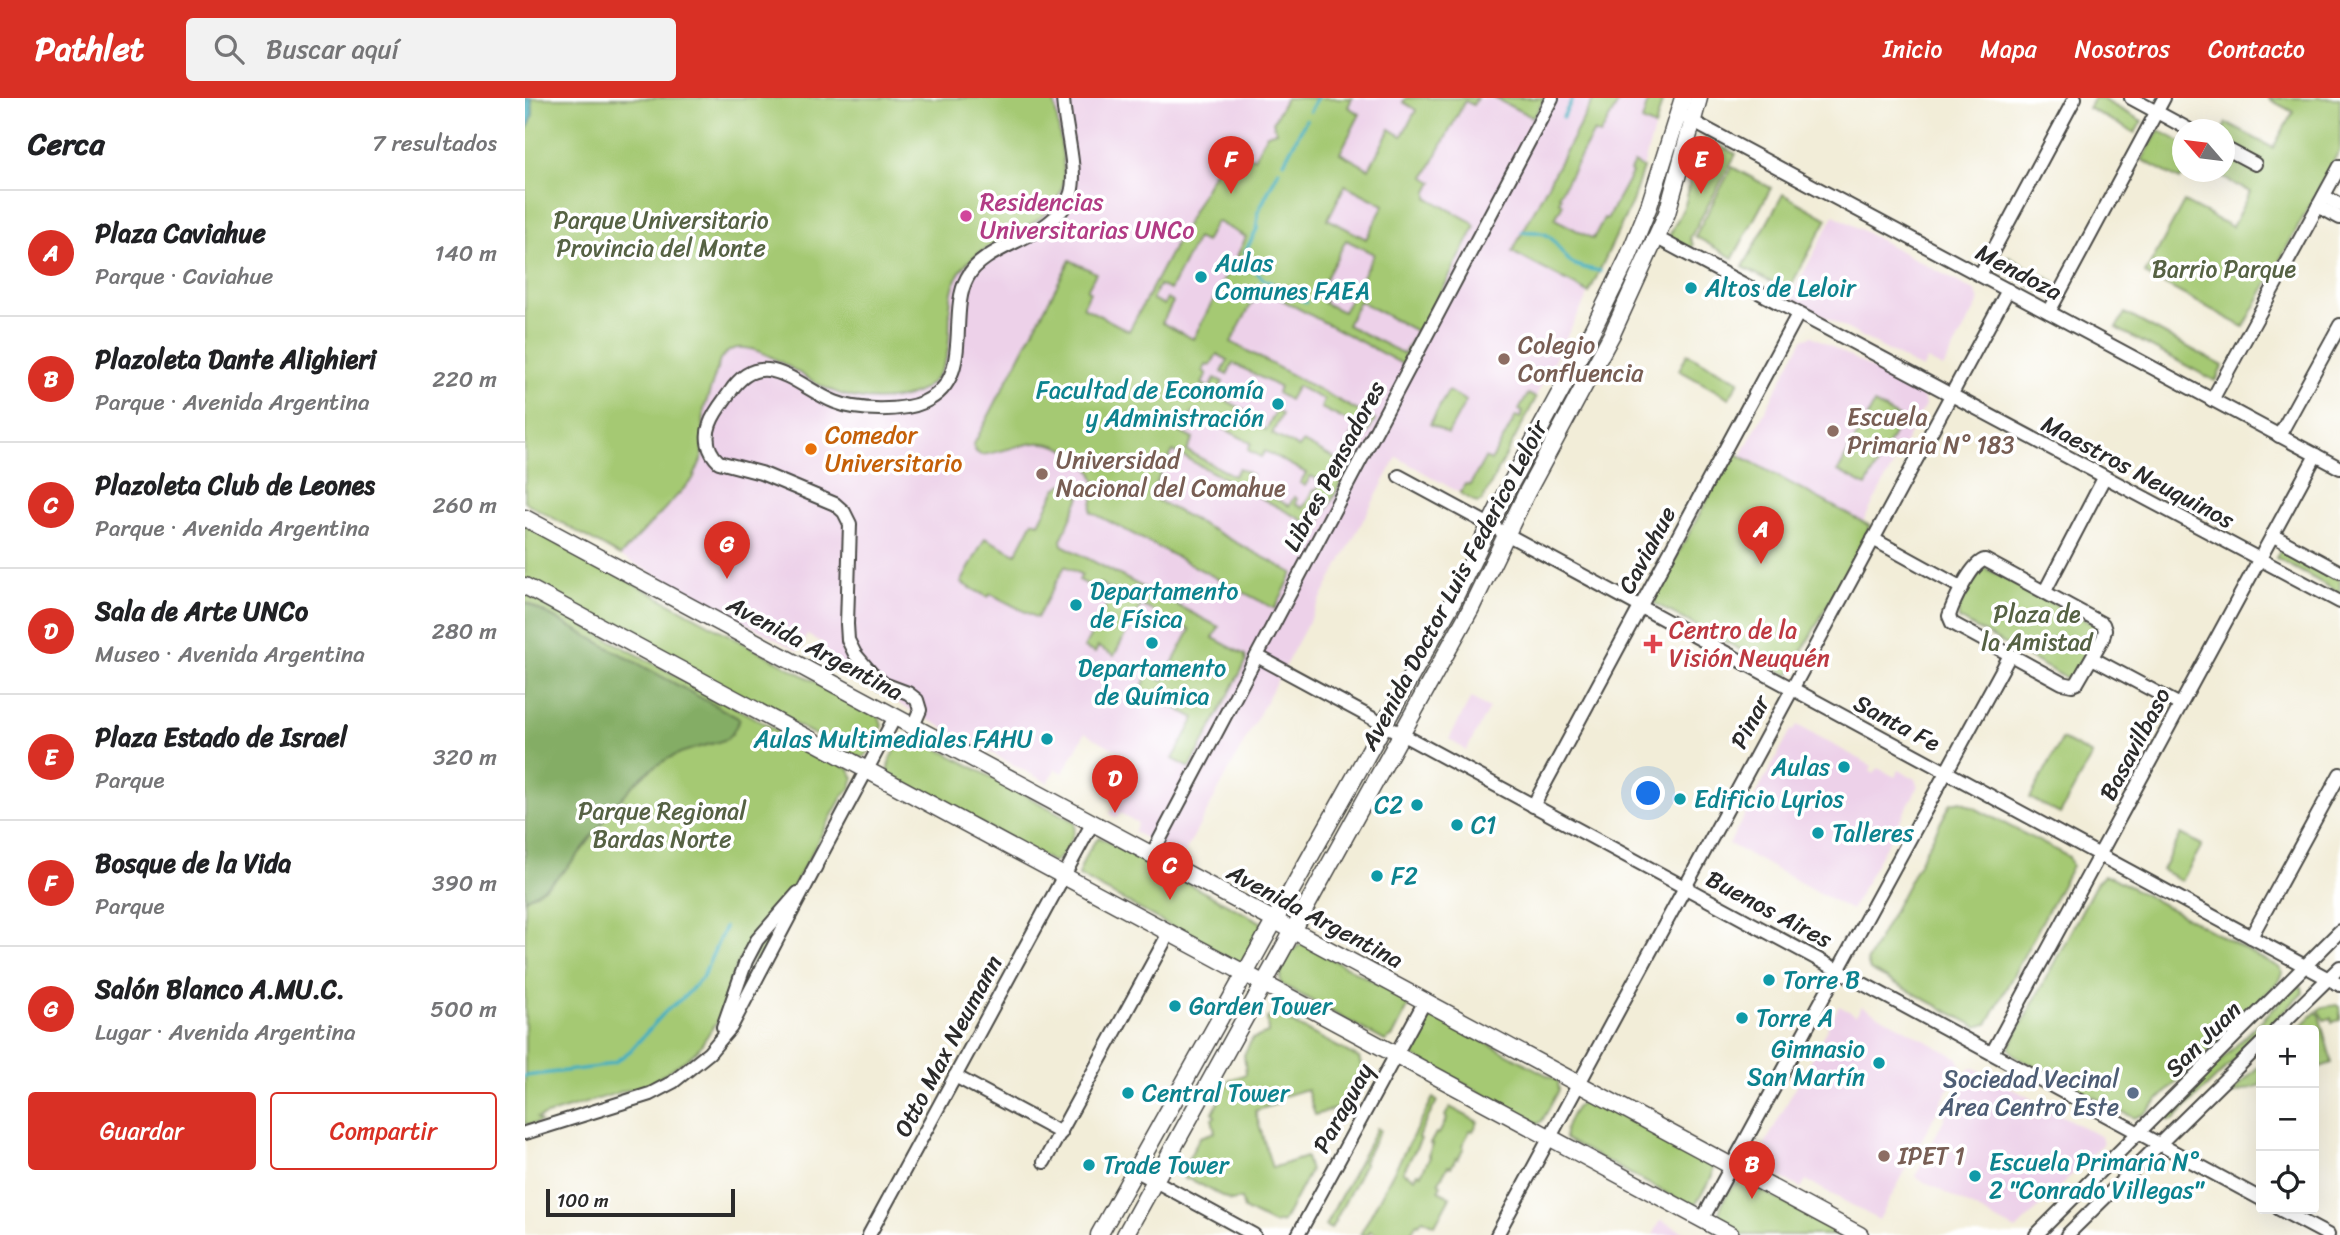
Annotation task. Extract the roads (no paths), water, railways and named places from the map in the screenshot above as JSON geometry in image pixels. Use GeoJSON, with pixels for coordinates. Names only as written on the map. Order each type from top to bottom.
{"type":"FeatureCollection","features":[{"type":"Feature","properties":{"kind":"main road","name":"Avenida Doctor Luis Federico Leloir"},"geometry":{"type":"LineString","coordinates":[[1099,1235],[1453,601],[1627,260],[1684,111],[1699,98]]}},
{"type":"Feature","properties":{"kind":"main road","name":"Avenida Doctor Luis Federico Leloir"},"geometry":{"type":"LineString","coordinates":[[1125,1235],[1470,610],[1612,334],[1657,238],[1673,196],[1684,111]]}},
{"type":"Feature","properties":{"kind":"main road","name":"Avenida Argentina"},"geometry":{"type":"LineString","coordinates":[[525,518],[1860,1235]]}},
{"type":"Feature","properties":{"kind":"main road"},"geometry":{"type":"LineString","coordinates":[[525,586],[1731,1235]]}},
{"type":"Feature","properties":{"kind":"street"},"geometry":{"type":"LineString","coordinates":[[913,726],[920,710],[917,699],[884,684],[872,674],[855,654],[848,640],[850,532],[844,512],[835,504],[761,473],[719,462],[709,448],[709,427],[738,381],[758,370],[780,372],[834,402],[856,407],[913,406],[932,398],[940,391],[954,365],[962,295],[968,276],[980,263],[1047,224],[1067,202],[1073,174],[1063,98]]}},
{"type":"Feature","properties":{"kind":"street","name":"Libres Pensadores"},"geometry":{"type":"LineString","coordinates":[[1152,855],[1552,98]]}},
{"type":"Feature","properties":{"kind":"street"},"geometry":{"type":"LineString","coordinates":[[1980,275],[2075,98]]}},
{"type":"Feature","properties":{"kind":"street"},"geometry":{"type":"LineString","coordinates":[[2131,98],[2172,120]]}},
{"type":"Feature","properties":{"kind":"street"},"geometry":{"type":"LineString","coordinates":[[2049,312],[2164,98]]}},
{"type":"Feature","properties":{"kind":"street","name":"Mendoza"},"geometry":{"type":"LineString","coordinates":[[1684,111],[1980,275],[2340,468]]}},
{"type":"Feature","properties":{"kind":"street"},"geometry":{"type":"LineString","coordinates":[[2235,154],[2255,164]]}},
{"type":"Feature","properties":{"kind":"street"},"geometry":{"type":"LineString","coordinates":[[2212,400],[2340,166]]}},
{"type":"Feature","properties":{"kind":"street"},"geometry":{"type":"LineString","coordinates":[[2321,201],[2340,205]]}},
{"type":"Feature","properties":{"kind":"street"},"geometry":{"type":"LineString","coordinates":[[2321,201],[2340,218]]}},
{"type":"Feature","properties":{"kind":"street","name":"Maestros Neuquinos"},"geometry":{"type":"LineString","coordinates":[[1657,238],[2340,602]]}},
{"type":"Feature","properties":{"kind":"street","name":"Pinar"},"geometry":{"type":"LineString","coordinates":[[1497,1235],[2008,290]]}},
{"type":"Feature","properties":{"kind":"street","name":"Caviahue"},"geometry":{"type":"LineString","coordinates":[[1533,806],[1798,314]]}},
{"type":"Feature","properties":{"kind":"street"},"geometry":{"type":"LineString","coordinates":[[2279,436],[2340,325]]}},
{"type":"Feature","properties":{"kind":"street","name":"Basavilbaso"},"geometry":{"type":"LineString","coordinates":[[1991,1053],[2316,455]]}},
{"type":"Feature","properties":{"kind":"street","name":"Santa Fe"},"geometry":{"type":"LineString","coordinates":[[1399,476],[2334,982]]}},
{"type":"Feature","properties":{"kind":"street"},"geometry":{"type":"LineString","coordinates":[[2045,591],[2104,478]]}},
{"type":"Feature","properties":{"kind":"street"},"geometry":{"type":"LineString","coordinates":[[2272,535],[2340,572]]}},
{"type":"Feature","properties":{"kind":"street"},"geometry":{"type":"LineString","coordinates":[[1873,539],[1962,588]]}},
{"type":"Feature","properties":{"kind":"street"},"geometry":{"type":"LineString","coordinates":[[1985,560],[2045,591],[2103,624],[2105,634],[2080,681],[2072,685],[2062,683],[1958,627],[1950,620],[1950,612],[1975,564],[1985,560]]}},
{"type":"Feature","properties":{"kind":"street"},"geometry":{"type":"LineString","coordinates":[[1702,1220],[2010,655]]}},
{"type":"Feature","properties":{"kind":"street","name":"Buenos Aires"},"geometry":{"type":"LineString","coordinates":[[1257,656],[2256,1196]]}},
{"type":"Feature","properties":{"kind":"street"},"geometry":{"type":"LineString","coordinates":[[2092,658],[2180,705]]}},
{"type":"Feature","properties":{"kind":"street"},"geometry":{"type":"LineString","coordinates":[[525,1133],[643,1097],[673,1082],[719,1044],[731,1027],[895,717]]}},
{"type":"Feature","properties":{"kind":"street"},"geometry":{"type":"LineString","coordinates":[[2251,937],[2340,774]]}},
{"type":"Feature","properties":{"kind":"street","name":"Otto Max Neumann"},"geometry":{"type":"LineString","coordinates":[[869,1235],[1093,822]]}},
{"type":"Feature","properties":{"kind":"street"},"geometry":{"type":"LineString","coordinates":[[702,1060],[725,1022],[757,940],[799,892],[816,866]]}},
{"type":"Feature","properties":{"kind":"street","name":"San Juan"},"geometry":{"type":"LineString","coordinates":[[2036,1235],[2340,931]]}},
{"type":"Feature","properties":{"kind":"street"},"geometry":{"type":"LineString","coordinates":[[1044,1162],[1169,933]]}},
{"type":"Feature","properties":{"kind":"street","name":"San Juan"},"geometry":{"type":"LineString","coordinates":[[2282,1025],[2334,982],[2340,967]]}},
{"type":"Feature","properties":{"kind":"street","name":"Paraguay"},"geometry":{"type":"LineString","coordinates":[[1298,1235],[1425,1001]]}},
{"type":"Feature","properties":{"kind":"street","name":"San Juan"},"geometry":{"type":"LineString","coordinates":[[2067,1235],[2256,1049]]}},
{"type":"Feature","properties":{"kind":"street"},"geometry":{"type":"LineString","coordinates":[[955,1076],[1061,1133]]}},
{"type":"Feature","properties":{"kind":"street"},"geometry":{"type":"LineString","coordinates":[[1135,1170],[1254,1235]]}},
{"type":"Feature","properties":{"kind":"street"},"geometry":{"type":"LineString","coordinates":[[2288,1214],[2328,1235]]}},
{"type":"Feature","properties":{"kind":"water"},"geometry":{"type":"Polygon","coordinates":[[[525,98],[531,98],[533,112],[532,120],[525,131],[525,98]]]}},
{"type":"Feature","properties":{"kind":"waterway"},"geometry":{"type":"LineString","coordinates":[[1310,111],[1317,98]]}},
{"type":"Feature","properties":{"kind":"waterway"},"geometry":{"type":"LineString","coordinates":[[1563,117],[1573,98]]}},
{"type":"Feature","properties":{"kind":"waterway"},"geometry":{"type":"LineString","coordinates":[[1284,162],[1306,120]]}},
{"type":"Feature","properties":{"kind":"waterway"},"geometry":{"type":"LineString","coordinates":[[1248,257],[1245,252],[1257,229],[1258,212],[1279,170]]}},
{"type":"Feature","properties":{"kind":"waterway"},"geometry":{"type":"LineString","coordinates":[[1522,232],[1543,233],[1553,240],[1572,263],[1600,271]]}},
{"type":"Feature","properties":{"kind":"waterway"},"geometry":{"type":"LineString","coordinates":[[1257,272],[1263,279],[1306,302]]}},
{"type":"Feature","properties":{"kind":"waterway"},"geometry":{"type":"LineString","coordinates":[[525,1076],[598,1067],[615,1062],[630,1051],[665,1012],[702,978],[725,927]]}},
{"type":"Feature","properties":{"kind":"place","name":"Bosque de la Vida"},"geometry":{"type":"Point","coordinates":[1231,194]}},
{"type":"Feature","properties":{"kind":"place","name":"Plaza Estado de Israel"},"geometry":{"type":"Point","coordinates":[1701,194]}},
{"type":"Feature","properties":{"kind":"place","name":"Residencias Universitarias UNCo"},"geometry":{"type":"Point","coordinates":[966,216]}},
{"type":"Feature","properties":{"kind":"place","name":"Aulas Comunes FAEA"},"geometry":{"type":"Point","coordinates":[1201,277]}},
{"type":"Feature","properties":{"kind":"place","name":"Altos de Leloir"},"geometry":{"type":"Point","coordinates":[1691,288]}},
{"type":"Feature","properties":{"kind":"place","name":"Colegio Confluencia"},"geometry":{"type":"Point","coordinates":[1504,359]}},
{"type":"Feature","properties":{"kind":"place","name":"Facultad de Economía y Administración"},"geometry":{"type":"Point","coordinates":[1278,404]}},
{"type":"Feature","properties":{"kind":"place","name":"Escuela Primaria N° 183"},"geometry":{"type":"Point","coordinates":[1833,431]}},
{"type":"Feature","properties":{"kind":"place","name":"Comedor Universitario"},"geometry":{"type":"Point","coordinates":[811,449]}},
{"type":"Feature","properties":{"kind":"place","name":"Universidad Nacional del Comahue"},"geometry":{"type":"Point","coordinates":[1042,474]}},
{"type":"Feature","properties":{"kind":"place","name":"Plaza Caviahue"},"geometry":{"type":"Point","coordinates":[1761,564]}},
{"type":"Feature","properties":{"kind":"place","name":"Salón Blanco A.MU.C."},"geometry":{"type":"Point","coordinates":[727,579]}},
{"type":"Feature","properties":{"kind":"place","name":"Departamento de Física"},"geometry":{"type":"Point","coordinates":[1076,605]}},
{"type":"Feature","properties":{"kind":"place","name":"Departamento de Química"},"geometry":{"type":"Point","coordinates":[1152,643]}},
{"type":"Feature","properties":{"kind":"place","name":"Centro de la Visión Neuquén"},"geometry":{"type":"Point","coordinates":[1653,644]}},
{"type":"Feature","properties":{"kind":"place","name":"Aulas Multimediales FAHU"},"geometry":{"type":"Point","coordinates":[1047,739]}},
{"type":"Feature","properties":{"kind":"place","name":"Aulas"},"geometry":{"type":"Point","coordinates":[1844,767]}},
{"type":"Feature","properties":{"kind":"place","name":"Edificio Lyrios"},"geometry":{"type":"Point","coordinates":[1680,799]}},
{"type":"Feature","properties":{"kind":"place","name":"C2"},"geometry":{"type":"Point","coordinates":[1417,805]}},
{"type":"Feature","properties":{"kind":"place","name":"Sala de Arte UNCo"},"geometry":{"type":"Point","coordinates":[1115,813]}},
{"type":"Feature","properties":{"kind":"place","name":"C1"},"geometry":{"type":"Point","coordinates":[1457,825]}},
{"type":"Feature","properties":{"kind":"place","name":"Talleres"},"geometry":{"type":"Point","coordinates":[1818,833]}},
{"type":"Feature","properties":{"kind":"place","name":"F2"},"geometry":{"type":"Point","coordinates":[1377,876]}},
{"type":"Feature","properties":{"kind":"place","name":"Plazoleta Club de Leones"},"geometry":{"type":"Point","coordinates":[1170,900]}},
{"type":"Feature","properties":{"kind":"place","name":"Torre B"},"geometry":{"type":"Point","coordinates":[1769,980]}},
{"type":"Feature","properties":{"kind":"place","name":"Garden Tower"},"geometry":{"type":"Point","coordinates":[1175,1006]}},
{"type":"Feature","properties":{"kind":"place","name":"Torre A"},"geometry":{"type":"Point","coordinates":[1742,1018]}},
{"type":"Feature","properties":{"kind":"place","name":"Gimnasio San Martín"},"geometry":{"type":"Point","coordinates":[1879,1063]}},
{"type":"Feature","properties":{"kind":"place","name":"Central Tower"},"geometry":{"type":"Point","coordinates":[1128,1093]}},
{"type":"Feature","properties":{"kind":"place","name":"Sociedad Vecinal Área Centro Este"},"geometry":{"type":"Point","coordinates":[2133,1093]}},
{"type":"Feature","properties":{"kind":"place","name":"IPET 1"},"geometry":{"type":"Point","coordinates":[1884,1156]}},
{"type":"Feature","properties":{"kind":"place","name":"Trade Tower"},"geometry":{"type":"Point","coordinates":[1089,1165]}},
{"type":"Feature","properties":{"kind":"place","name":"Escuela Primaria N° 2 \"Conrado Villegas\""},"geometry":{"type":"Point","coordinates":[1975,1176]}},
{"type":"Feature","properties":{"kind":"place","name":"Plazoleta Dante Alighieri"},"geometry":{"type":"Point","coordinates":[1752,1199]}},
{"type":"Feature","properties":{"kind":"park label","name":"Parque Universitario Provincia del Monte"},"geometry":{"type":"Point","coordinates":[661,234]}},
{"type":"Feature","properties":{"kind":"park label","name":"Barrio Parque"},"geometry":{"type":"Point","coordinates":[2224,269]}},
{"type":"Feature","properties":{"kind":"park label","name":"Plaza de la Amistad"},"geometry":{"type":"Point","coordinates":[2037,628]}},
{"type":"Feature","properties":{"kind":"park label","name":"Parque Regional Bardas Norte"},"geometry":{"type":"Point","coordinates":[662,825]}}]}
